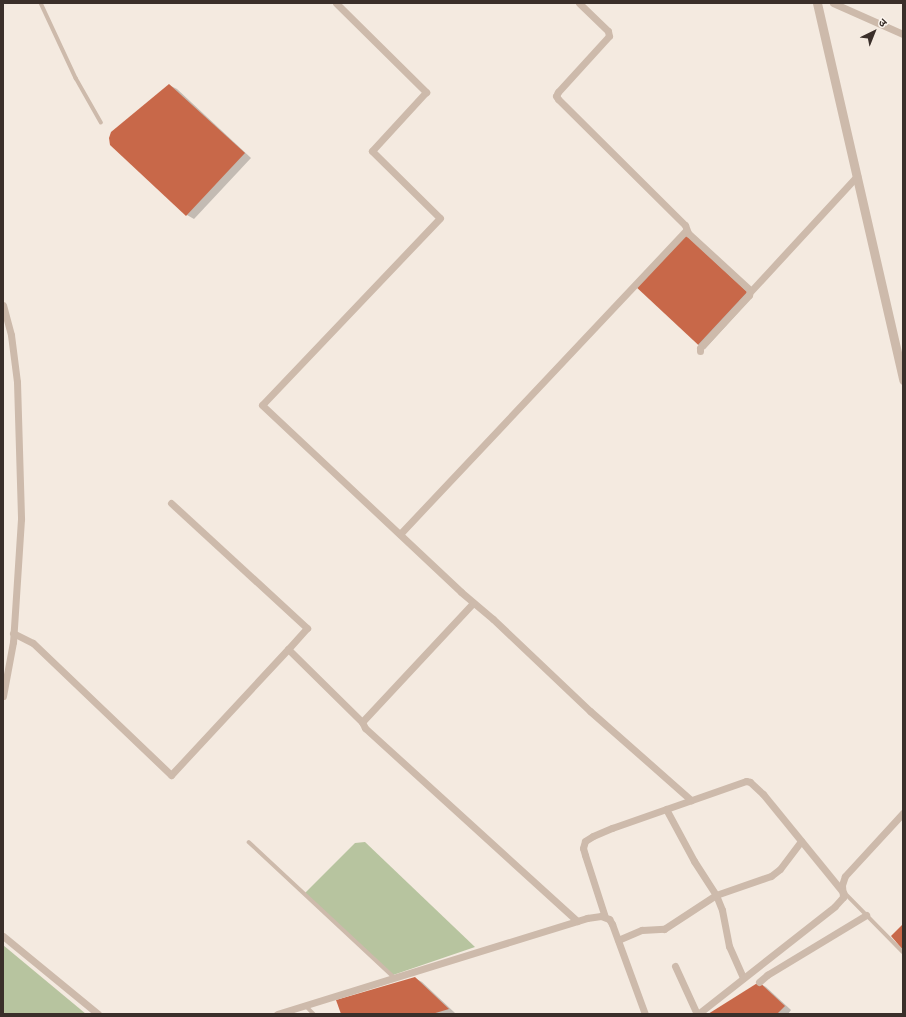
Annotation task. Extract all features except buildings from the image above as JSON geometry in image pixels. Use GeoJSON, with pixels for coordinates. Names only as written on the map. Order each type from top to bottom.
{"type":"FeatureCollection","features":[{"type":"Feature","properties":{"kind":"street"},"geometry":{"type":"LineString","coordinates":[[336,3],[426,92],[372,151],[440,218],[262,405],[590,710],[691,800]]}},
{"type":"Feature","properties":{"kind":"street"},"geometry":{"type":"LineString","coordinates":[[579,3],[608,31],[609,36],[556,96],[561,103],[685,225],[686,230],[750,292]]}},
{"type":"Feature","properties":{"kind":"street"},"geometry":{"type":"LineString","coordinates":[[817,3],[903,380]]}},
{"type":"Feature","properties":{"kind":"street"},"geometry":{"type":"LineString","coordinates":[[833,3],[903,34]]}},
{"type":"Feature","properties":{"kind":"street"},"geometry":{"type":"LineString","coordinates":[[700,351],[700,348],[856,176]]}},
{"type":"Feature","properties":{"kind":"street"},"geometry":{"type":"LineString","coordinates":[[400,534],[686,230]]}},
{"type":"Feature","properties":{"kind":"street"},"geometry":{"type":"LineString","coordinates":[[3,305],[11,335],[16,382],[21,519],[13,632],[3,696]]}},
{"type":"Feature","properties":{"kind":"street"},"geometry":{"type":"LineString","coordinates":[[13,632],[33,643],[171,775],[306,628],[171,503]]}},
{"type":"Feature","properties":{"kind":"street"},"geometry":{"type":"LineString","coordinates":[[362,722],[473,602]]}},
{"type":"Feature","properties":{"kind":"street"},"geometry":{"type":"LineString","coordinates":[[288,649],[362,722],[364,728],[577,921]]}},
{"type":"Feature","properties":{"kind":"street"},"geometry":{"type":"LineString","coordinates":[[645,1014],[612,924],[606,917],[583,848],[586,841],[593,836],[741,782],[750,782],[763,794],[843,892]]}},
{"type":"Feature","properties":{"kind":"street"},"geometry":{"type":"LineString","coordinates":[[666,809],[694,861],[716,895],[722,910],[729,946],[743,978]]}},
{"type":"Feature","properties":{"kind":"street"},"geometry":{"type":"LineString","coordinates":[[674,966],[697,1014],[835,906],[842,897],[843,881],[848,872],[903,813]]}},
{"type":"Feature","properties":{"kind":"street"},"geometry":{"type":"LineString","coordinates":[[618,940],[642,930],[664,929],[716,895],[771,876],[780,869],[801,841]]}},
{"type":"Feature","properties":{"kind":"street"},"geometry":{"type":"LineString","coordinates":[[759,982],[767,975],[866,915]]}},
{"type":"Feature","properties":{"kind":"street"},"geometry":{"type":"LineString","coordinates":[[277,1014],[577,921],[596,916],[606,917]]}},
{"type":"Feature","properties":{"kind":"street"},"geometry":{"type":"LineString","coordinates":[[3,936],[98,1014]]}},
{"type":"Feature","properties":{"kind":"lane"},"geometry":{"type":"LineString","coordinates":[[41,3],[76,78],[101,122]]}},
{"type":"Feature","properties":{"kind":"lane"},"geometry":{"type":"LineString","coordinates":[[249,842],[394,978]]}},
{"type":"Feature","properties":{"kind":"lane"},"geometry":{"type":"LineString","coordinates":[[843,892],[903,952]]}},
{"type":"Feature","properties":{"kind":"lane"},"geometry":{"type":"LineString","coordinates":[[305,1005],[314,1014]]}},
{"type":"Feature","properties":{"kind":"green space"},"geometry":{"type":"Polygon","coordinates":[[[365,842],[475,947],[393,975],[305,893],[355,843],[365,842]]]}},
{"type":"Feature","properties":{"kind":"green space"},"geometry":{"type":"Polygon","coordinates":[[[3,945],[86,1014],[3,1014],[3,945]]]}}]}
